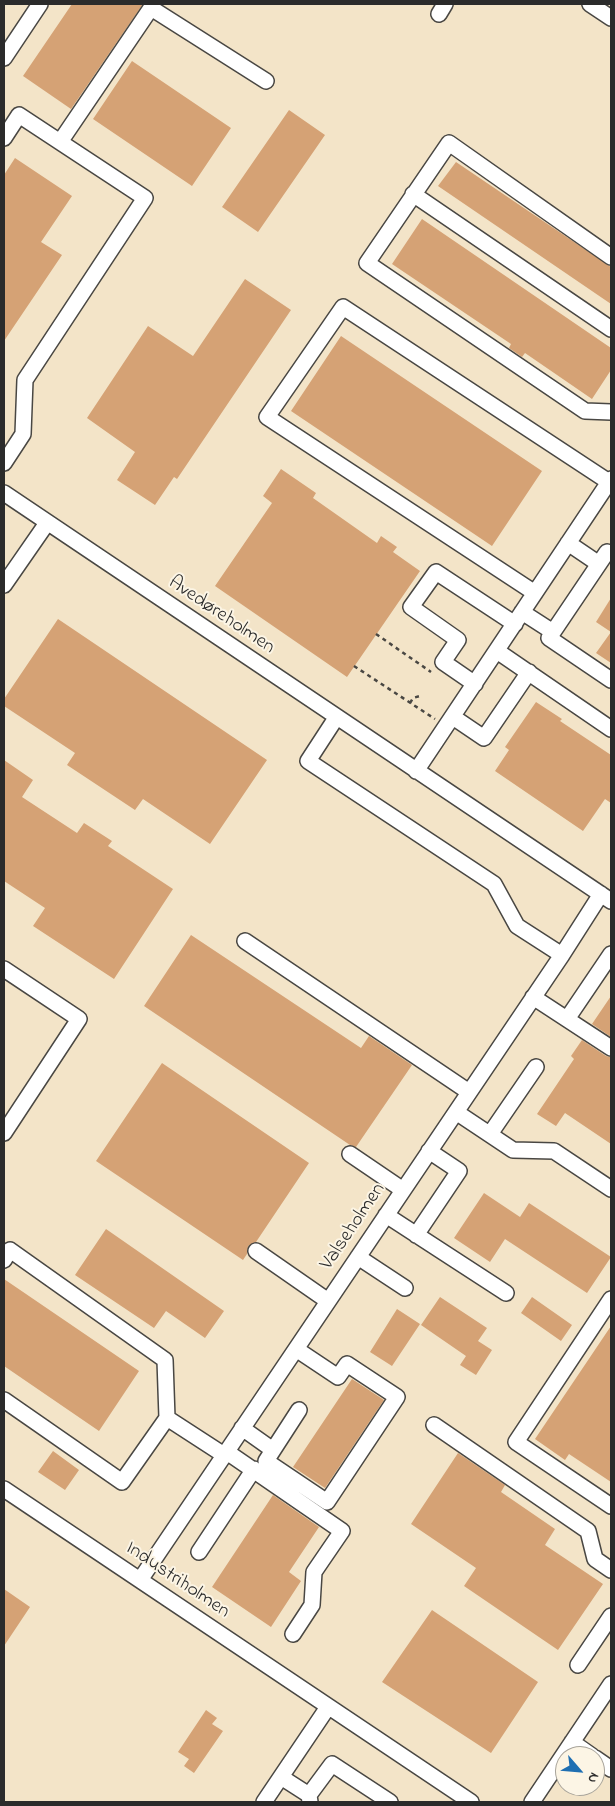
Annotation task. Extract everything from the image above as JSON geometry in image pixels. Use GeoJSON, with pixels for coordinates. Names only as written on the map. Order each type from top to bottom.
{"type":"FeatureCollection","features":[{"type":"Feature","properties":{"kind":"street"},"geometry":{"type":"LineString","coordinates":[[4,58],[40,4]]}},
{"type":"Feature","properties":{"kind":"street"},"geometry":{"type":"LineString","coordinates":[[590,4],[611,18]]}},
{"type":"Feature","properties":{"kind":"street"},"geometry":{"type":"LineString","coordinates":[[60,142],[151,8],[266,81]]}},
{"type":"Feature","properties":{"kind":"street"},"geometry":{"type":"LineString","coordinates":[[4,138],[20,115],[145,198],[25,380],[23,434],[4,463]]}},
{"type":"Feature","properties":{"kind":"street"},"geometry":{"type":"LineString","coordinates":[[611,257],[449,143],[367,263],[585,411],[611,412]]}},
{"type":"Feature","properties":{"kind":"street"},"geometry":{"type":"LineString","coordinates":[[413,194],[611,329]]}},
{"type":"Feature","properties":{"kind":"street"},"geometry":{"type":"LineString","coordinates":[[416,771],[450,722],[610,480],[343,307],[267,417],[535,593]]}},
{"type":"Feature","properties":{"kind":"street","name":"Avedøreholmen"},"geometry":{"type":"LineString","coordinates":[[4,494],[606,898]]}},
{"type":"Feature","properties":{"kind":"street"},"geometry":{"type":"LineString","coordinates":[[4,586],[9,565],[47,523]]}},
{"type":"Feature","properties":{"kind":"street"},"geometry":{"type":"LineString","coordinates":[[568,544],[603,558],[549,638],[611,680]]}},
{"type":"Feature","properties":{"kind":"street"},"geometry":{"type":"LineString","coordinates":[[475,684],[443,662],[458,640],[411,607],[436,572],[518,618],[553,632]]}},
{"type":"Feature","properties":{"kind":"street"},"geometry":{"type":"LineString","coordinates":[[497,651],[611,729]]}},
{"type":"Feature","properties":{"kind":"street"},"geometry":{"type":"LineString","coordinates":[[450,722],[484,738],[528,672]]}},
{"type":"Feature","properties":{"kind":"street"},"geometry":{"type":"LineString","coordinates":[[336,718],[308,762],[494,884],[517,926],[562,955]]}},
{"type":"Feature","properties":{"kind":"street","name":"Valseholmen"},"geometry":{"type":"LineString","coordinates":[[140,1580],[533,997],[562,955],[606,898]]}},
{"type":"Feature","properties":{"kind":"street"},"geometry":{"type":"LineString","coordinates":[[245,941],[469,1092]]}},
{"type":"Feature","properties":{"kind":"street"},"geometry":{"type":"LineString","coordinates":[[567,1019],[611,954]]}},
{"type":"Feature","properties":{"kind":"street"},"geometry":{"type":"LineString","coordinates":[[4,969],[79,1019],[4,1133]]}},
{"type":"Feature","properties":{"kind":"street"},"geometry":{"type":"LineString","coordinates":[[533,997],[611,1048]]}},
{"type":"Feature","properties":{"kind":"street"},"geometry":{"type":"LineString","coordinates":[[490,1134],[536,1067]]}},
{"type":"Feature","properties":{"kind":"street"},"geometry":{"type":"LineString","coordinates":[[456,1112],[513,1150],[554,1151],[611,1189]]}},
{"type":"Feature","properties":{"kind":"street"},"geometry":{"type":"LineString","coordinates":[[416,1235],[459,1171],[429,1151]]}},
{"type":"Feature","properties":{"kind":"street"},"geometry":{"type":"LineString","coordinates":[[350,1154],[403,1190]]}},
{"type":"Feature","properties":{"kind":"street"},"geometry":{"type":"LineString","coordinates":[[386,1215],[506,1293]]}},
{"type":"Feature","properties":{"kind":"street"},"geometry":{"type":"LineString","coordinates":[[4,1260],[10,1250],[165,1360],[166,1418],[122,1482],[4,1400]]}},
{"type":"Feature","properties":{"kind":"street"},"geometry":{"type":"LineString","coordinates":[[256,1251],[328,1301]]}},
{"type":"Feature","properties":{"kind":"street"},"geometry":{"type":"LineString","coordinates":[[358,1258],[404,1288]]}},
{"type":"Feature","properties":{"kind":"street"},"geometry":{"type":"LineString","coordinates":[[611,1299],[516,1442],[611,1506]]}},
{"type":"Feature","properties":{"kind":"street"},"geometry":{"type":"LineString","coordinates":[[296,1349],[338,1377],[347,1364],[397,1397],[327,1502],[266,1461],[299,1410]]}},
{"type":"Feature","properties":{"kind":"street"},"geometry":{"type":"LineString","coordinates":[[166,1418],[254,1469],[342,1531],[314,1572],[312,1605],[293,1634]]}},
{"type":"Feature","properties":{"kind":"street"},"geometry":{"type":"LineString","coordinates":[[434,1425],[588,1531],[595,1559],[611,1570]]}},
{"type":"Feature","properties":{"kind":"street"},"geometry":{"type":"LineString","coordinates":[[242,1428],[273,1450]]}},
{"type":"Feature","properties":{"kind":"street"},"geometry":{"type":"LineString","coordinates":[[199,1552],[254,1469]]}},
{"type":"Feature","properties":{"kind":"street","name":"Industriholmen"},"geometry":{"type":"LineString","coordinates":[[4,1489],[471,1802]]}},
{"type":"Feature","properties":{"kind":"street"},"geometry":{"type":"LineString","coordinates":[[578,1665],[611,1616]]}},
{"type":"Feature","properties":{"kind":"street"},"geometry":{"type":"LineString","coordinates":[[532,1802],[611,1684]]}},
{"type":"Feature","properties":{"kind":"street"},"geometry":{"type":"LineString","coordinates":[[264,1802],[328,1707]]}},
{"type":"Feature","properties":{"kind":"street"},"geometry":{"type":"LineString","coordinates":[[572,1742],[578,1746]]}},
{"type":"Feature","properties":{"kind":"street"},"geometry":{"type":"LineString","coordinates":[[281,1777],[310,1798],[332,1764],[390,1802]]}},
{"type":"Feature","properties":{"kind":"path"},"geometry":{"type":"LineString","coordinates":[[376,634],[435,674]]}},
{"type":"Feature","properties":{"kind":"path"},"geometry":{"type":"LineString","coordinates":[[354,666],[410,703],[450,722]]}},
{"type":"Feature","properties":{"kind":"path"},"geometry":{"type":"LineString","coordinates":[[410,703],[413,698],[420,696]]}},
{"type":"Feature","properties":{"kind":"building"},"geometry":{"type":"Polygon","coordinates":[[[72,4],[143,4],[71,109],[23,76],[72,4]]]}},
{"type":"Feature","properties":{"kind":"building"},"geometry":{"type":"Polygon","coordinates":[[[132,61],[231,128],[192,186],[93,119],[132,61]]]}},
{"type":"Feature","properties":{"kind":"building"},"geometry":{"type":"Polygon","coordinates":[[[289,110],[325,135],[258,232],[222,207],[289,110]]]}},
{"type":"Feature","properties":{"kind":"building"},"geometry":{"type":"Polygon","coordinates":[[[15,158],[72,196],[41,242],[62,255],[4,341],[4,175],[15,158]]]}},
{"type":"Feature","properties":{"kind":"building"},"geometry":{"type":"Polygon","coordinates":[[[456,162],[611,267],[611,304],[438,186],[456,162]]]}},
{"type":"Feature","properties":{"kind":"building"},"geometry":{"type":"Polygon","coordinates":[[[422,219],[611,348],[611,370],[592,399],[525,353],[522,357],[509,348],[511,344],[392,264],[422,219]]]}},
{"type":"Feature","properties":{"kind":"building"},"geometry":{"type":"Polygon","coordinates":[[[245,279],[291,310],[177,479],[174,477],[155,505],[117,480],[135,452],[87,418],[148,326],[193,356],[245,279]]]}},
{"type":"Feature","properties":{"kind":"building"},"geometry":{"type":"Polygon","coordinates":[[[341,336],[542,471],[492,546],[291,411],[341,336]]]}},
{"type":"Feature","properties":{"kind":"building"},"geometry":{"type":"Polygon","coordinates":[[[281,469],[316,493],[313,498],[377,543],[381,536],[397,547],[393,552],[420,571],[347,677],[215,586],[272,503],[263,496],[281,469]]]}},
{"type":"Feature","properties":{"kind":"building"},"geometry":{"type":"Polygon","coordinates":[[[611,598],[611,632],[596,622],[611,598]]]}},
{"type":"Feature","properties":{"kind":"building"},"geometry":{"type":"Polygon","coordinates":[[[58,619],[267,760],[210,844],[143,799],[135,810],[67,765],[75,753],[4,706],[4,699],[58,619]]]}},
{"type":"Feature","properties":{"kind":"building"},"geometry":{"type":"Polygon","coordinates":[[[611,632],[611,663],[596,653],[611,632]]]}},
{"type":"Feature","properties":{"kind":"building"},"geometry":{"type":"Polygon","coordinates":[[[536,702],[562,719],[560,721],[611,755],[611,803],[605,799],[583,831],[495,771],[509,750],[505,747],[536,702]]]}},
{"type":"Feature","properties":{"kind":"building"},"geometry":{"type":"Polygon","coordinates":[[[4,760],[33,780],[22,797],[77,833],[84,823],[112,841],[108,846],[173,889],[114,979],[33,926],[45,908],[4,881],[4,760]]]}},
{"type":"Feature","properties":{"kind":"building"},"geometry":{"type":"Polygon","coordinates":[[[191,935],[361,1048],[369,1036],[412,1065],[356,1147],[350,1145],[144,1006],[191,935]]]}},
{"type":"Feature","properties":{"kind":"building"},"geometry":{"type":"Polygon","coordinates":[[[611,996],[611,1037],[592,1024],[611,996]]]}},
{"type":"Feature","properties":{"kind":"building"},"geometry":{"type":"Polygon","coordinates":[[[582,1040],[606,1056],[611,1057],[611,1144],[565,1113],[556,1126],[537,1114],[574,1059],[571,1056],[582,1040]]]}},
{"type":"Feature","properties":{"kind":"building"},"geometry":{"type":"Polygon","coordinates":[[[162,1063],[309,1163],[256,1242],[248,1246],[247,1254],[243,1260],[96,1161],[162,1063]]]}},
{"type":"Feature","properties":{"kind":"building"},"geometry":{"type":"Polygon","coordinates":[[[484,1193],[520,1217],[529,1203],[611,1257],[587,1293],[505,1239],[490,1262],[454,1238],[484,1193]]]}},
{"type":"Feature","properties":{"kind":"building"},"geometry":{"type":"Polygon","coordinates":[[[106,1229],[224,1311],[205,1338],[166,1311],[154,1328],[75,1275],[106,1229]]]}},
{"type":"Feature","properties":{"kind":"building"},"geometry":{"type":"Polygon","coordinates":[[[4,1279],[139,1371],[99,1431],[4,1366],[4,1279]]]}},
{"type":"Feature","properties":{"kind":"building"},"geometry":{"type":"Polygon","coordinates":[[[440,1297],[487,1328],[478,1341],[492,1350],[476,1375],[460,1365],[466,1356],[421,1325],[440,1297]]]}},
{"type":"Feature","properties":{"kind":"building"},"geometry":{"type":"Polygon","coordinates":[[[532,1297],[572,1325],[561,1341],[521,1313],[532,1297]]]}},
{"type":"Feature","properties":{"kind":"building"},"geometry":{"type":"Polygon","coordinates":[[[397,1309],[420,1324],[392,1366],[370,1352],[397,1309]]]}},
{"type":"Feature","properties":{"kind":"building"},"geometry":{"type":"Polygon","coordinates":[[[611,1326],[611,1482],[569,1454],[565,1460],[535,1439],[611,1326]]]}},
{"type":"Feature","properties":{"kind":"building"},"geometry":{"type":"Polygon","coordinates":[[[352,1379],[384,1400],[325,1488],[293,1467],[352,1379]]]}},
{"type":"Feature","properties":{"kind":"building"},"geometry":{"type":"Polygon","coordinates":[[[53,1451],[79,1470],[65,1490],[38,1472],[53,1451]]]}},
{"type":"Feature","properties":{"kind":"building"},"geometry":{"type":"Polygon","coordinates":[[[458,1453],[505,1485],[501,1492],[555,1529],[545,1545],[603,1584],[558,1650],[464,1586],[476,1568],[411,1524],[458,1453]]]}},
{"type":"Feature","properties":{"kind":"building"},"geometry":{"type":"Polygon","coordinates":[[[273,1495],[319,1527],[289,1572],[301,1581],[271,1627],[212,1587],[273,1495]]]}},
{"type":"Feature","properties":{"kind":"building"},"geometry":{"type":"Polygon","coordinates":[[[4,1589],[30,1607],[4,1646],[4,1589]]]}},
{"type":"Feature","properties":{"kind":"building"},"geometry":{"type":"Polygon","coordinates":[[[432,1610],[538,1682],[491,1753],[382,1682],[432,1610]]]}},
{"type":"Feature","properties":{"kind":"building"},"geometry":{"type":"Polygon","coordinates":[[[206,1710],[217,1718],[212,1724],[223,1731],[194,1773],[184,1766],[189,1759],[178,1752],[206,1710]]]}}]}
